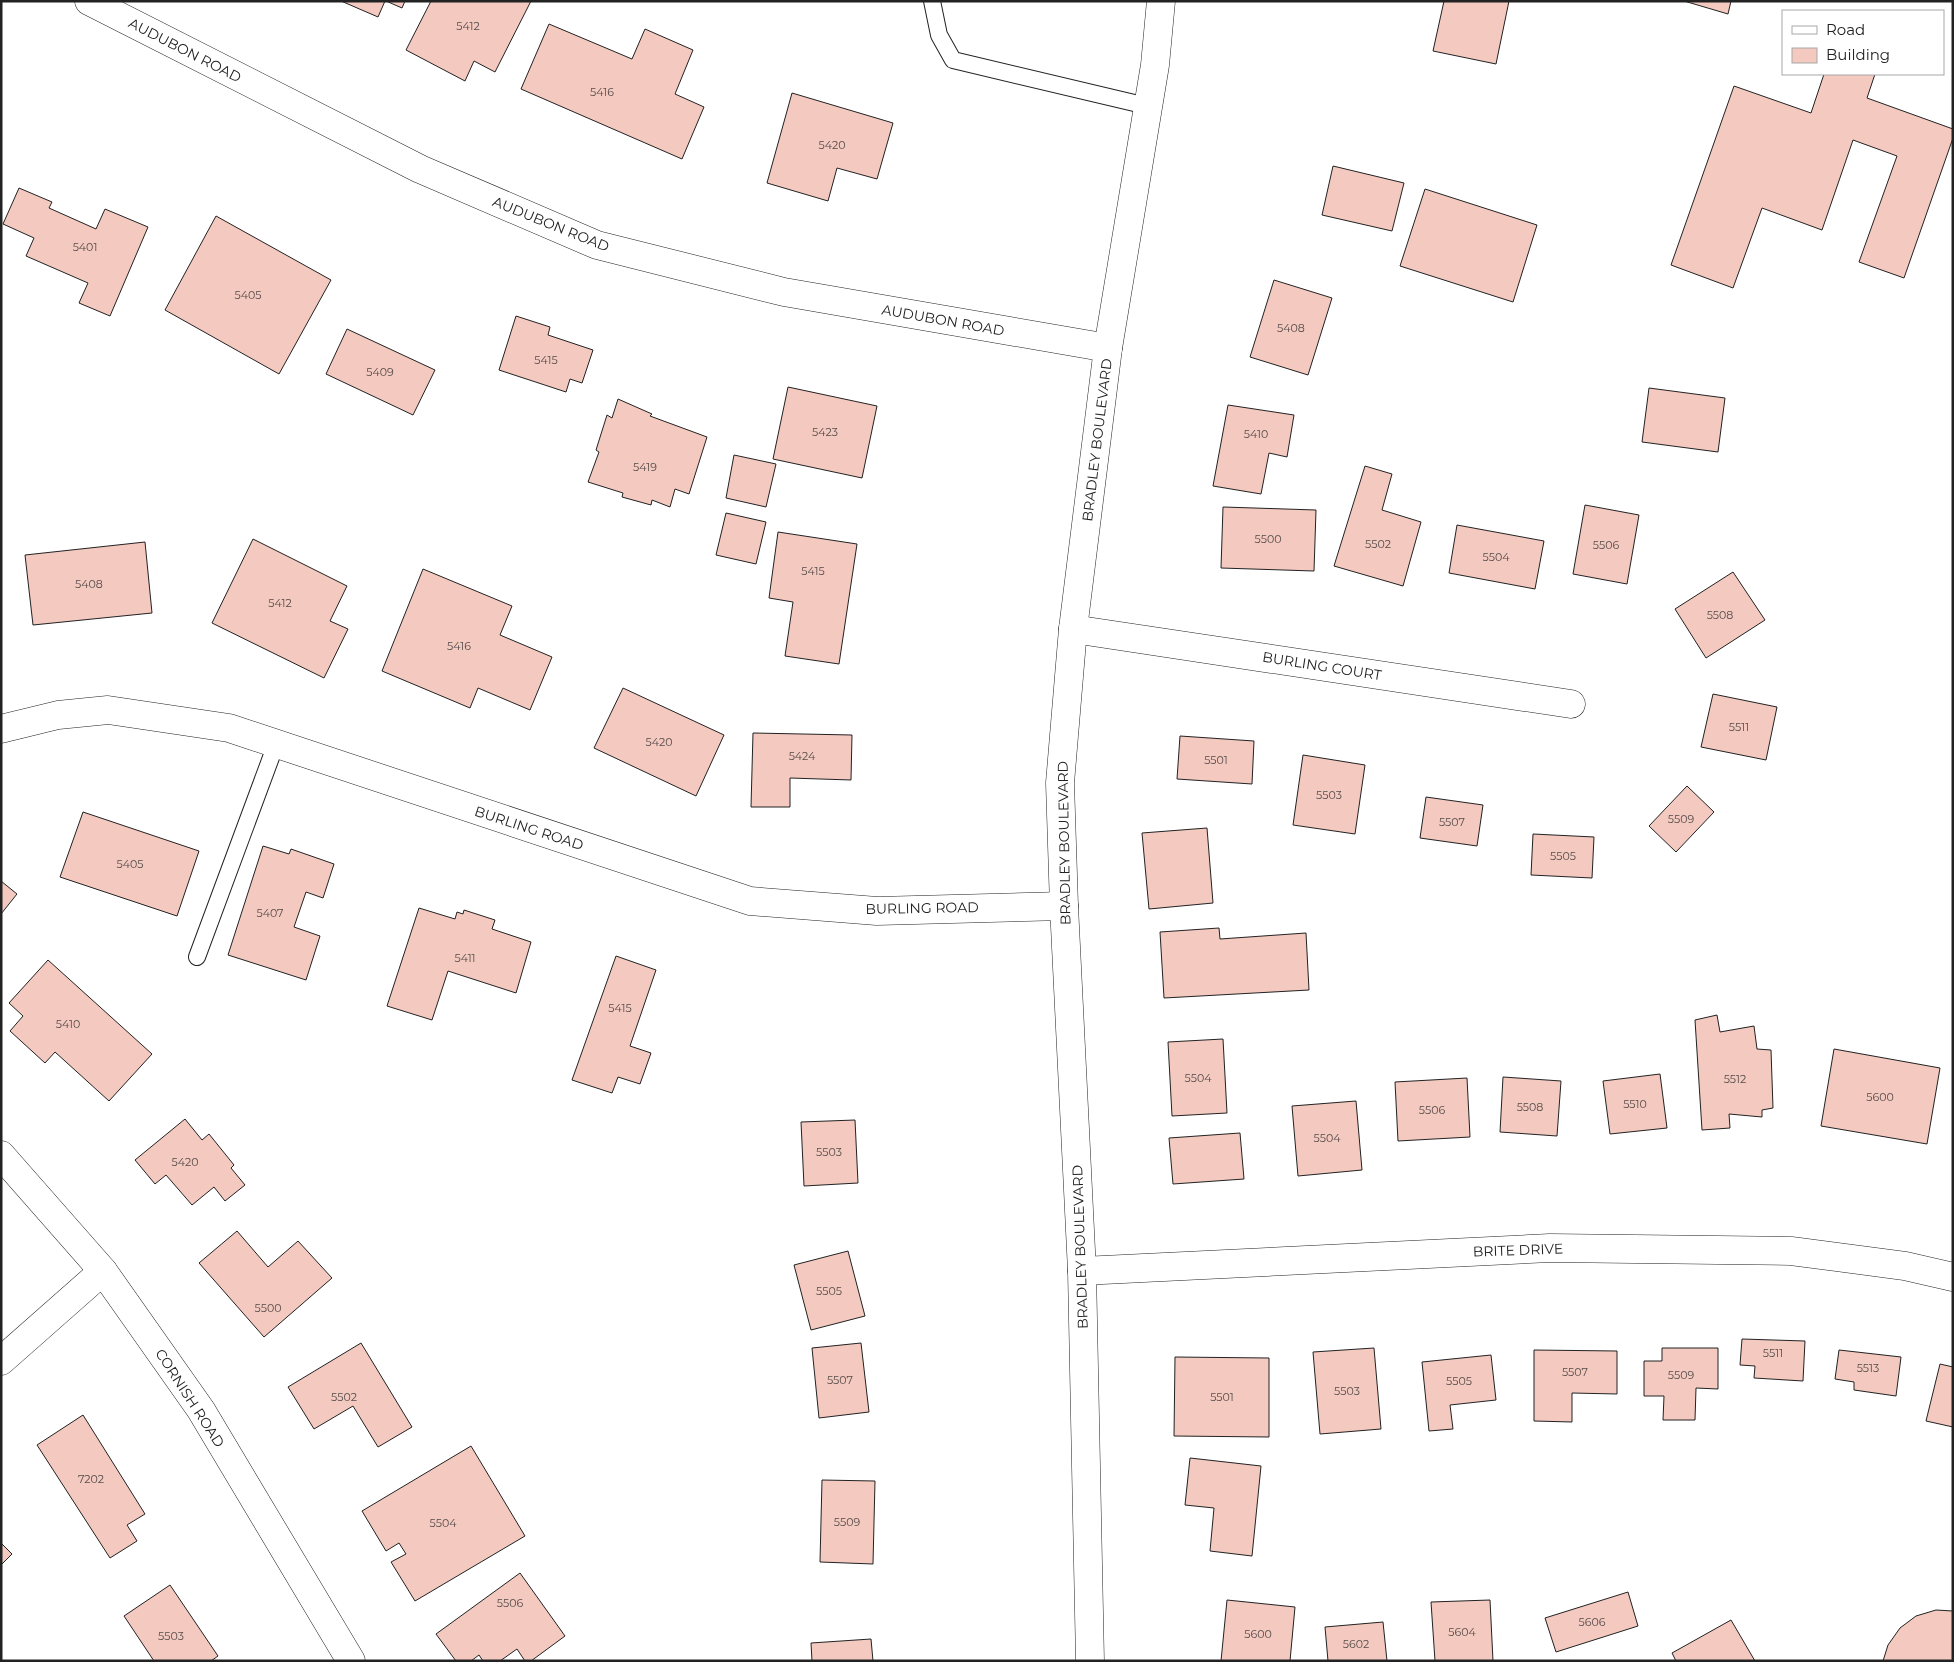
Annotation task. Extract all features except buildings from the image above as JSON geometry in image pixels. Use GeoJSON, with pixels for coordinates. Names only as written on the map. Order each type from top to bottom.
{"type":"FeatureCollection","features":[{"type":"Feature","properties":{"kind":"street","name":"AUDUBON ROAD"},"geometry":{"type":"LineString","coordinates":[[89,1],[420,168],[597,245],[784,292],[1108,348]]}},
{"type":"Feature","properties":{"kind":"street","name":"BRADLEY BOULEVARD"},"geometry":{"type":"LineString","coordinates":[[1090,1661],[1082,1271],[1064,906],[1060,783],[1073,629],[1108,348],[1155,65],[1161,1]]}},
{"type":"Feature","properties":{"kind":"street","name":"BURLING COURT"},"geometry":{"type":"LineString","coordinates":[[1073,629],[1571,704]]}},
{"type":"Feature","properties":{"kind":"street","name":"BURLING ROAD"},"geometry":{"type":"LineString","coordinates":[[1,729],[58,715],[108,710],[229,728],[750,901],[877,910],[1064,906]]}},
{"type":"Feature","properties":{"kind":"street","name":"CORNISH ROAD"},"geometry":{"type":"LineString","coordinates":[[1,1155],[103,1271],[201,1410],[351,1661]]}},
{"type":"Feature","properties":{"kind":"street","name":"BRITE DRIVE"},"geometry":{"type":"LineString","coordinates":[[1082,1271],[1550,1248],[1791,1252],[1905,1266],[1953,1276]]}},
{"type":"Feature","properties":{"kind":"street"},"geometry":{"type":"LineString","coordinates":[[1,1361],[103,1271]]}},
{"type":"Feature","properties":{"kind":"lane"},"geometry":{"type":"LineString","coordinates":[[932,1],[938,35],[953,60],[1147,106]]}},
{"type":"Feature","properties":{"kind":"lane"},"geometry":{"type":"LineString","coordinates":[[197,958],[276,744]]}}]}
